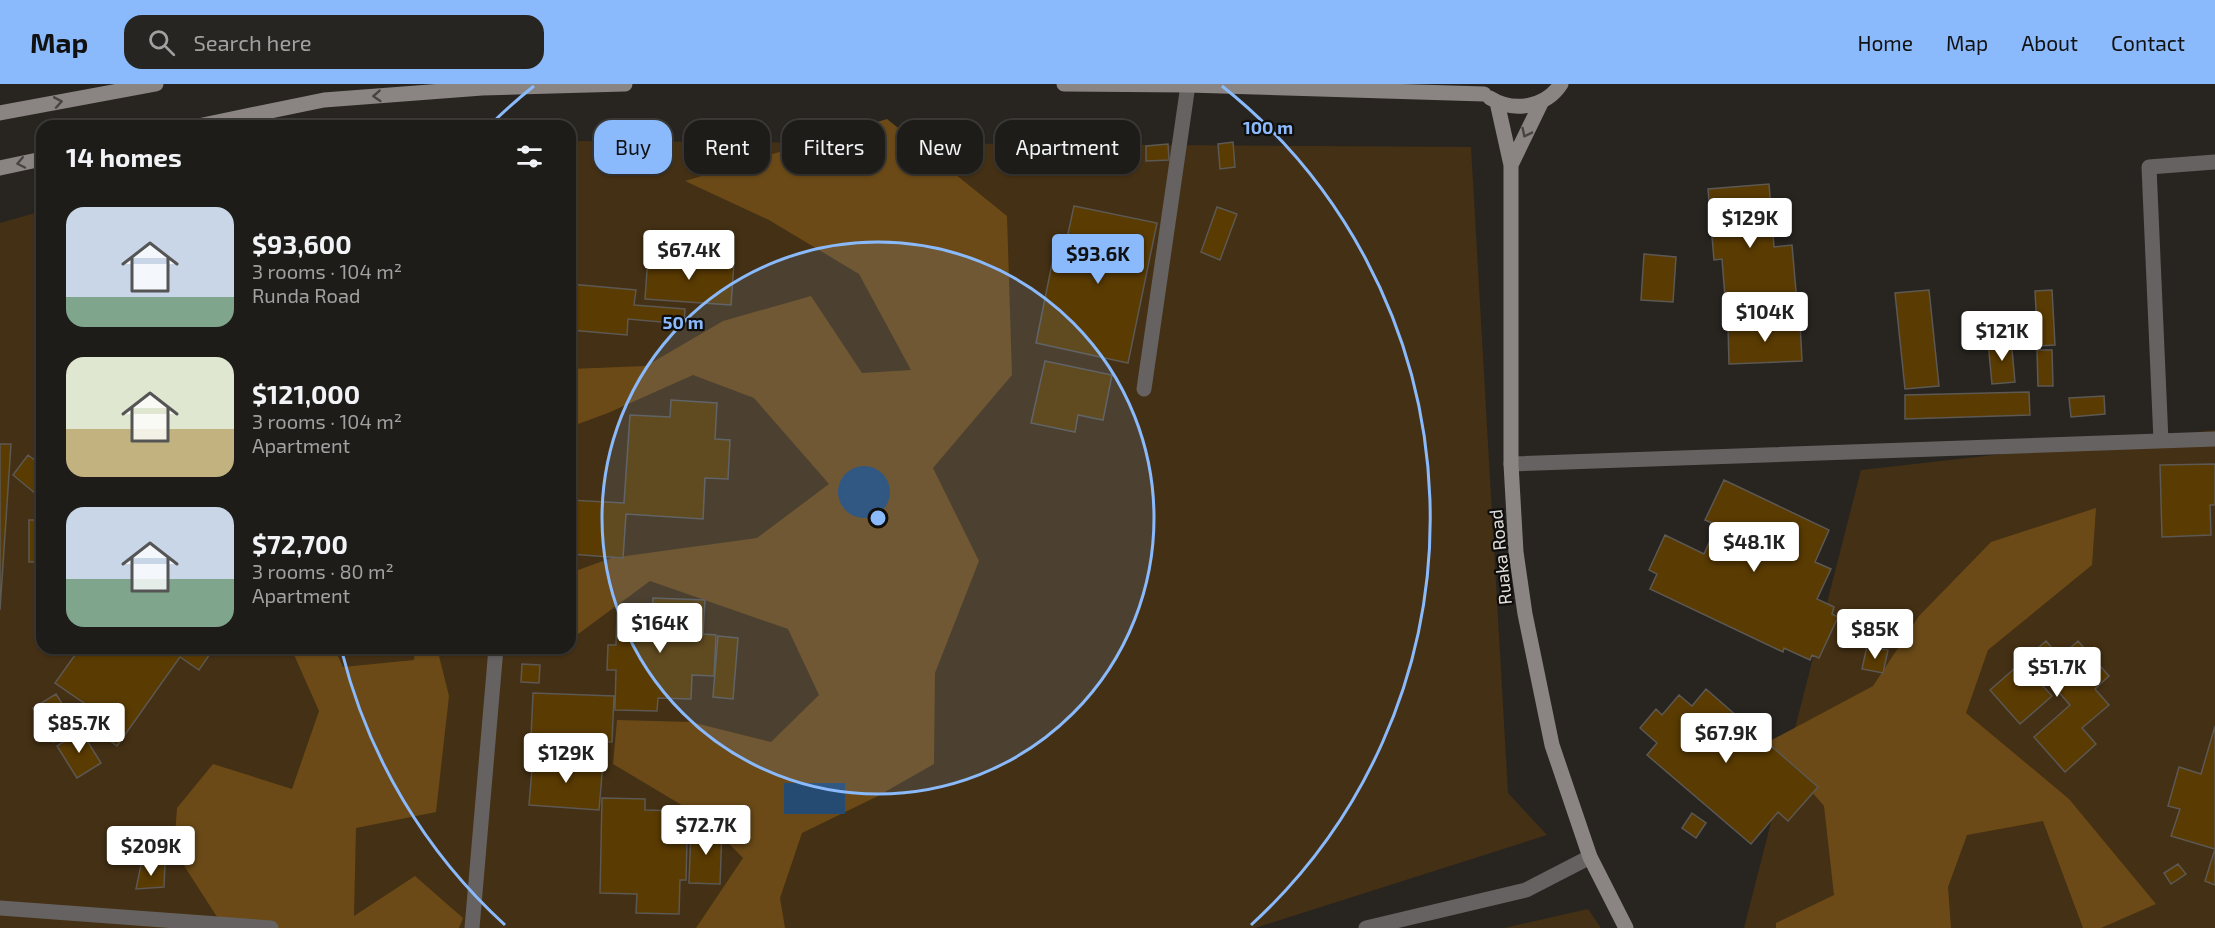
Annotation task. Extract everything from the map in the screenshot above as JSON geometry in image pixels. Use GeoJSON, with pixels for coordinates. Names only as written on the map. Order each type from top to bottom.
{"type":"FeatureCollection","features":[{"type":"Feature","properties":{"kind":"street"},"geometry":{"type":"LineString","coordinates":[[0,113],[156,84]]}},
{"type":"Feature","properties":{"kind":"street"},"geometry":{"type":"LineString","coordinates":[[227,120],[324,100],[482,88],[625,84]]}},
{"type":"Feature","properties":{"kind":"street"},"geometry":{"type":"LineString","coordinates":[[1064,84],[1485,93],[1512,107],[1527,106],[1542,101],[1565,85]]}},
{"type":"Feature","properties":{"kind":"street","name":"Ruaka Road"},"geometry":{"type":"LineString","coordinates":[[1485,93],[1511,165],[1511,464],[1516,552],[1525,614],[1552,744],[1590,857],[1626,928]]}},
{"type":"Feature","properties":{"kind":"street","name":"Ruaka Road"},"geometry":{"type":"LineString","coordinates":[[1511,165],[1542,101]]}},
{"type":"Feature","properties":{"kind":"street"},"geometry":{"type":"LineString","coordinates":[[0,168],[36,160]]}},
{"type":"Feature","properties":{"kind":"lane"},"geometry":{"type":"LineString","coordinates":[[1144,389],[1188,85]]}},
{"type":"Feature","properties":{"kind":"lane"},"geometry":{"type":"LineString","coordinates":[[2161,441],[2149,166],[2215,162]]}},
{"type":"Feature","properties":{"kind":"lane"},"geometry":{"type":"LineString","coordinates":[[1511,464],[2215,439]]}},
{"type":"Feature","properties":{"kind":"lane"},"geometry":{"type":"LineString","coordinates":[[472,928],[495,654]]}},
{"type":"Feature","properties":{"kind":"lane"},"geometry":{"type":"LineString","coordinates":[[1366,928],[1526,890],[1590,857]]}},
{"type":"Feature","properties":{"kind":"lane"},"geometry":{"type":"LineString","coordinates":[[0,908],[271,928]]}},
{"type":"Feature","properties":{"kind":"shaded area"},"geometry":{"type":"Polygon","coordinates":[[[887,119],[897,127],[897,174],[955,174],[1007,216],[1012,375],[933,468],[979,561],[935,673],[934,764],[876,797],[802,833],[780,898],[785,928],[696,928],[743,858],[705,819],[613,764],[617,720],[691,722],[771,742],[819,695],[788,629],[650,581],[576,636],[576,571],[611,558],[757,538],[829,484],[754,398],[693,375],[576,425],[576,369],[646,366],[723,321],[811,296],[862,373],[911,370],[859,274],[769,220],[685,181],[708,174],[770,174],[770,155],[782,151],[782,174],[885,174],[884,120],[887,119]]]}},
{"type":"Feature","properties":{"kind":"shaded area"},"geometry":{"type":"Polygon","coordinates":[[[576,141],[594,141],[594,174],[672,174],[672,142],[684,142],[684,174],[770,174],[770,142],[782,142],[782,174],[885,174],[885,143],[897,143],[897,174],[983,174],[983,144],[995,144],[995,174],[1140,174],[1140,145],[1471,147],[1508,793],[1547,835],[1255,928],[0,928],[0,223],[36,213],[36,654],[576,654],[576,141]]]}},
{"type":"Feature","properties":{"kind":"shaded area"},"geometry":{"type":"Polygon","coordinates":[[[2215,430],[2215,928],[1744,928],[1861,470],[2215,430]]]}},
{"type":"Feature","properties":{"kind":"shaded area"},"geometry":{"type":"Polygon","coordinates":[[[2096,508],[2092,565],[1988,650],[1966,713],[2069,799],[2156,904],[2101,928],[2083,928],[2043,821],[1967,835],[1948,887],[1951,928],[1776,928],[1776,923],[1834,895],[1824,806],[1768,742],[1873,686],[1919,616],[1991,542],[2096,508]]]}},
{"type":"Feature","properties":{"kind":"shaded area"},"geometry":{"type":"Polygon","coordinates":[[[294,654],[337,654],[343,667],[414,660],[414,654],[438,654],[449,696],[436,812],[356,828],[354,916],[415,876],[463,918],[459,928],[196,928],[219,920],[174,850],[177,808],[213,764],[292,789],[319,711],[294,654]]]}},
{"type":"Feature","properties":{"kind":"shaded area"},"geometry":{"type":"Polygon","coordinates":[[[1588,909],[1601,928],[1504,928],[1588,909]]]}},
{"type":"Feature","properties":{"kind":"water"},"geometry":{"type":"Polygon","coordinates":[[[859,466],[869,466],[883,473],[890,492],[883,511],[869,518],[859,518],[849,514],[842,507],[838,497],[838,487],[842,477],[849,470],[859,466]]]}},
{"type":"Feature","properties":{"kind":"water"},"geometry":{"type":"Polygon","coordinates":[[[784,783],[845,783],[845,814],[784,814],[784,783]]]}},
{"type":"Feature","properties":{"kind":"building"},"geometry":{"type":"Polygon","coordinates":[[[1233,142],[1235,167],[1220,169],[1218,144],[1233,142]]]}},
{"type":"Feature","properties":{"kind":"building"},"geometry":{"type":"Polygon","coordinates":[[[1168,144],[1169,160],[1146,161],[1146,146],[1168,144]]]}},
{"type":"Feature","properties":{"kind":"building"},"geometry":{"type":"Polygon","coordinates":[[[1769,184],[1774,247],[1792,245],[1797,303],[1726,309],[1722,259],[1714,260],[1708,189],[1769,184]]]}},
{"type":"Feature","properties":{"kind":"building"},"geometry":{"type":"Polygon","coordinates":[[[1074,206],[1157,223],[1128,363],[1036,343],[1053,259],[1062,261],[1074,206]]]}},
{"type":"Feature","properties":{"kind":"building"},"geometry":{"type":"Polygon","coordinates":[[[1217,207],[1237,214],[1220,260],[1201,252],[1217,207]]]}},
{"type":"Feature","properties":{"kind":"building"},"geometry":{"type":"Polygon","coordinates":[[[1644,254],[1676,257],[1673,302],[1641,300],[1644,254]]]}},
{"type":"Feature","properties":{"kind":"building"},"geometry":{"type":"Polygon","coordinates":[[[648,256],[734,263],[731,305],[645,299],[648,256]]]}},
{"type":"Feature","properties":{"kind":"building"},"geometry":{"type":"Polygon","coordinates":[[[576,285],[636,290],[634,305],[685,309],[684,324],[628,319],[627,335],[576,331],[576,285]]]}},
{"type":"Feature","properties":{"kind":"building"},"geometry":{"type":"Polygon","coordinates":[[[1929,290],[1939,386],[1905,389],[1895,293],[1929,290]]]}},
{"type":"Feature","properties":{"kind":"building"},"geometry":{"type":"Polygon","coordinates":[[[2052,290],[2055,345],[2038,346],[2035,291],[2052,290]]]}},
{"type":"Feature","properties":{"kind":"building"},"geometry":{"type":"Polygon","coordinates":[[[1800,322],[1802,361],[1729,364],[1728,326],[1800,322]]]}},
{"type":"Feature","properties":{"kind":"building"},"geometry":{"type":"Polygon","coordinates":[[[2011,339],[2015,382],[1992,384],[1988,342],[2011,339]]]}},
{"type":"Feature","properties":{"kind":"building"},"geometry":{"type":"Polygon","coordinates":[[[2037,350],[2052,350],[2053,386],[2038,386],[2037,350]]]}},
{"type":"Feature","properties":{"kind":"building"},"geometry":{"type":"Polygon","coordinates":[[[1045,361],[1112,375],[1103,420],[1078,415],[1075,432],[1031,423],[1045,361]]]}},
{"type":"Feature","properties":{"kind":"building"},"geometry":{"type":"Polygon","coordinates":[[[2029,392],[2030,415],[1905,419],[1905,395],[2029,392]]]}},
{"type":"Feature","properties":{"kind":"building"},"geometry":{"type":"Polygon","coordinates":[[[2104,396],[2105,414],[2071,417],[2069,398],[2104,396]]]}},
{"type":"Feature","properties":{"kind":"building"},"geometry":{"type":"Polygon","coordinates":[[[671,400],[717,403],[715,439],[730,440],[728,479],[705,478],[703,519],[626,514],[623,558],[576,554],[576,500],[624,503],[630,415],[670,417],[671,400]]]}},
{"type":"Feature","properties":{"kind":"building"},"geometry":{"type":"Polygon","coordinates":[[[0,444],[11,444],[0,610],[0,444]]]}},
{"type":"Feature","properties":{"kind":"building"},"geometry":{"type":"Polygon","coordinates":[[[28,455],[36,461],[36,494],[13,475],[28,455]]]}},
{"type":"Feature","properties":{"kind":"building"},"geometry":{"type":"Polygon","coordinates":[[[2215,464],[2215,505],[2210,505],[2211,535],[2162,537],[2160,465],[2215,464]]]}},
{"type":"Feature","properties":{"kind":"building"},"geometry":{"type":"Polygon","coordinates":[[[1724,480],[1829,530],[1815,562],[1831,569],[1817,599],[1834,607],[1832,614],[1838,617],[1819,658],[1812,655],[1810,660],[1784,648],[1783,652],[1650,589],[1657,574],[1649,570],[1665,535],[1704,554],[1717,525],[1705,520],[1724,480]]]}},
{"type":"Feature","properties":{"kind":"building"},"geometry":{"type":"Polygon","coordinates":[[[29,520],[36,520],[36,562],[29,562],[29,520]]]}},
{"type":"Feature","properties":{"kind":"building"},"geometry":{"type":"Polygon","coordinates":[[[653,598],[705,600],[703,634],[716,635],[714,676],[692,675],[691,699],[658,698],[657,711],[615,710],[616,670],[607,670],[608,645],[616,645],[617,612],[652,613],[653,598]]]}},
{"type":"Feature","properties":{"kind":"building"},"geometry":{"type":"Polygon","coordinates":[[[718,636],[738,638],[733,699],[713,697],[718,636]]]}},
{"type":"Feature","properties":{"kind":"building"},"geometry":{"type":"Polygon","coordinates":[[[2046,641],[2060,657],[2078,641],[2109,676],[2095,689],[2109,705],[2082,728],[2096,744],[2065,772],[2034,737],[2070,705],[2047,679],[2041,684],[2052,696],[2020,724],[1990,690],[2046,641]]]}},
{"type":"Feature","properties":{"kind":"building"},"geometry":{"type":"Polygon","coordinates":[[[1867,646],[1888,650],[1883,673],[1862,669],[1867,646]]]}},
{"type":"Feature","properties":{"kind":"building"},"geometry":{"type":"Polygon","coordinates":[[[76,654],[210,654],[199,670],[180,657],[117,746],[85,723],[94,710],[55,683],[76,654]]]}},
{"type":"Feature","properties":{"kind":"building"},"geometry":{"type":"Polygon","coordinates":[[[522,664],[540,665],[539,683],[521,682],[522,664]]]}},
{"type":"Feature","properties":{"kind":"building"},"geometry":{"type":"Polygon","coordinates":[[[1706,689],[1818,787],[1788,821],[1778,812],[1751,844],[1647,755],[1657,743],[1640,728],[1656,709],[1662,715],[1679,695],[1692,706],[1706,689]]]}},
{"type":"Feature","properties":{"kind":"building"},"geometry":{"type":"Polygon","coordinates":[[[533,693],[614,696],[612,742],[531,739],[533,693]]]}},
{"type":"Feature","properties":{"kind":"building"},"geometry":{"type":"Polygon","coordinates":[[[56,694],[77,728],[54,742],[33,708],[56,694]]]}},
{"type":"Feature","properties":{"kind":"building"},"geometry":{"type":"Polygon","coordinates":[[[2215,726],[2215,849],[2171,836],[2180,809],[2168,806],[2179,767],[2201,774],[2215,726]]]}},
{"type":"Feature","properties":{"kind":"building"},"geometry":{"type":"Polygon","coordinates":[[[81,731],[101,763],[77,778],[57,746],[81,731]]]}},
{"type":"Feature","properties":{"kind":"building"},"geometry":{"type":"Polygon","coordinates":[[[533,757],[603,763],[599,810],[529,805],[533,757]]]}},
{"type":"Feature","properties":{"kind":"building"},"geometry":{"type":"Polygon","coordinates":[[[602,798],[645,799],[645,810],[683,811],[683,841],[687,841],[686,880],[680,880],[679,914],[636,913],[637,894],[600,893],[602,798]]]}},
{"type":"Feature","properties":{"kind":"building"},"geometry":{"type":"Polygon","coordinates":[[[1692,813],[1706,823],[1696,838],[1682,828],[1692,813]]]}},
{"type":"Feature","properties":{"kind":"building"},"geometry":{"type":"Polygon","coordinates":[[[691,828],[722,829],[720,884],[689,883],[691,828]]]}},
{"type":"Feature","properties":{"kind":"building"},"geometry":{"type":"Polygon","coordinates":[[[2215,849],[2215,885],[2205,881],[2215,849]]]}},
{"type":"Feature","properties":{"kind":"building"},"geometry":{"type":"Polygon","coordinates":[[[165,864],[164,887],[136,889],[141,865],[165,864]]]}},
{"type":"Feature","properties":{"kind":"building"},"geometry":{"type":"Polygon","coordinates":[[[2178,864],[2186,874],[2171,884],[2164,873],[2178,864]]]}}]}
